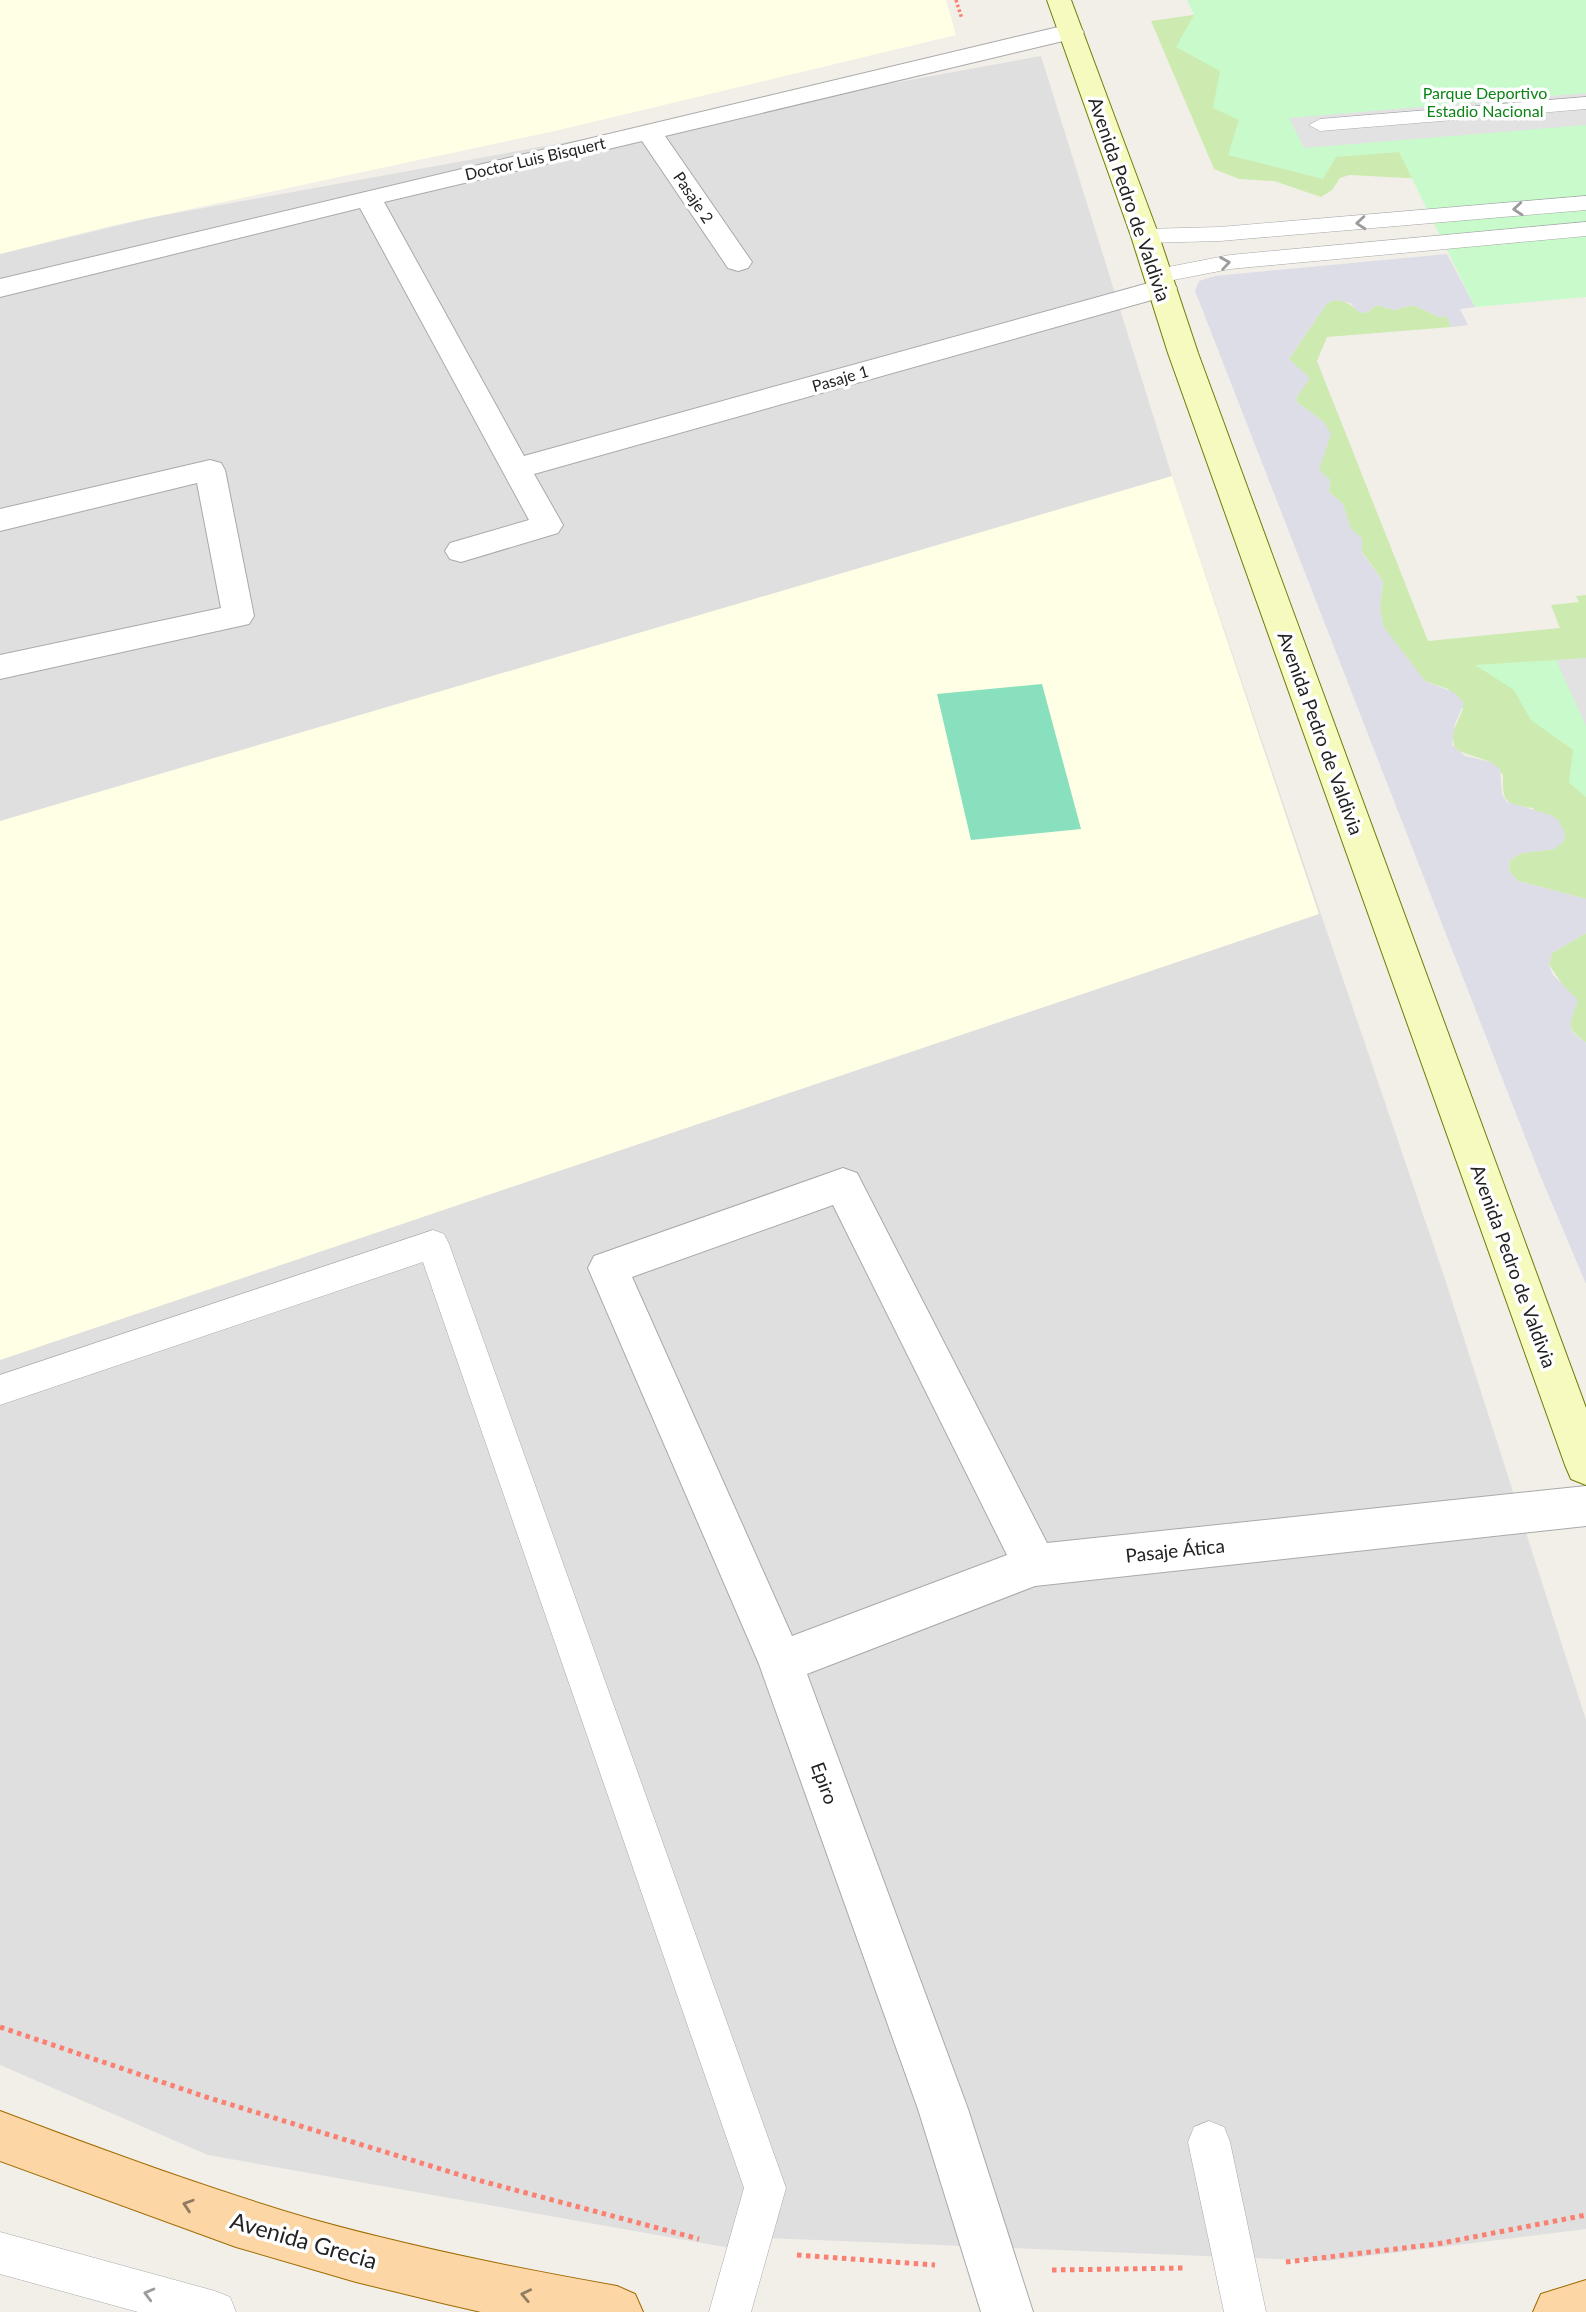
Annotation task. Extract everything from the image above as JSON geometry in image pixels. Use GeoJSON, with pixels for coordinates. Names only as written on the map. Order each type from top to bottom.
{"type":"FeatureCollection","features":[{"type":"Feature","properties":{"kind":"main road","name":"Avenida Pedro de Valdivia"},"geometry":{"type":"LineString","coordinates":[[1059,0],[1145,236],[1188,366],[1586,1465]]}},
{"type":"Feature","properties":{"kind":"main road","name":"Avenida Grecia"},"geometry":{"type":"LineString","coordinates":[[0,2136],[146,2191],[272,2233],[402,2268],[617,2312]]}},
{"type":"Feature","properties":{"kind":"main road"},"geometry":{"type":"LineString","coordinates":[[1559,2312],[1586,2306]]}},
{"type":"Feature","properties":{"kind":"street","name":"Doctor Luis Bisquert"},"geometry":{"type":"LineString","coordinates":[[0,288],[1071,32]]}},
{"type":"Feature","properties":{"kind":"street","name":"Pasaje 2"},"geometry":{"type":"LineString","coordinates":[[649,132],[738,262]]}},
{"type":"Feature","properties":{"kind":"street"},"geometry":{"type":"LineString","coordinates":[[368,198],[547,525],[461,551]]}},
{"type":"Feature","properties":{"kind":"street","name":"Pasaje 1"},"geometry":{"type":"LineString","coordinates":[[518,468],[1160,282]]}},
{"type":"Feature","properties":{"kind":"street"},"geometry":{"type":"LineString","coordinates":[[0,520],[210,470],[238,616],[0,667]]}},
{"type":"Feature","properties":{"kind":"street","name":"Epiro"},"geometry":{"type":"LineString","coordinates":[[1007,2312],[943,2109],[781,1662],[608,1268],[843,1185],[1035,1565]]}},
{"type":"Feature","properties":{"kind":"street","name":"Pasaje Ática"},"geometry":{"type":"LineString","coordinates":[[781,1662],[1035,1565],[1586,1506]]}},
{"type":"Feature","properties":{"kind":"lane"},"geometry":{"type":"LineString","coordinates":[[1320,125],[1586,103]]}},
{"type":"Feature","properties":{"kind":"lane"},"geometry":{"type":"LineString","coordinates":[[1145,236],[1220,234],[1586,203]]}},
{"type":"Feature","properties":{"kind":"lane"},"geometry":{"type":"LineString","coordinates":[[1160,282],[1230,262],[1586,229]]}},
{"type":"Feature","properties":{"kind":"lane"},"geometry":{"type":"LineString","coordinates":[[0,1390],[433,1244],[765,2188],[730,2312]]}},
{"type":"Feature","properties":{"kind":"lane"},"geometry":{"type":"LineString","coordinates":[[1209,2142],[1245,2312]]}},
{"type":"Feature","properties":{"kind":"lane"},"geometry":{"type":"LineString","coordinates":[[0,2253],[215,2312]]}},
{"type":"Feature","properties":{"kind":"shaded area"},"geometry":{"type":"Polygon","coordinates":[[[0,0],[946,0],[956,35],[555,131],[106,227],[0,254],[0,0]]]}},
{"type":"Feature","properties":{"kind":"shaded area"},"geometry":{"type":"Polygon","coordinates":[[[1041,56],[1172,476],[1444,1276],[1586,1720],[1586,2229],[1327,2261],[767,2238],[747,2251],[208,2155],[0,2065],[0,254],[149,218],[1041,56]]]}},
{"type":"Feature","properties":{"kind":"shaded area"},"geometry":{"type":"Polygon","coordinates":[[[1586,93],[1586,125],[1304,148],[1289,118],[1586,93]]]}},
{"type":"Feature","properties":{"kind":"shaded area"},"geometry":{"type":"Polygon","coordinates":[[[1447,254],[1475,307],[1460,309],[1468,325],[1451,327],[1446,316],[1439,317],[1413,305],[1394,310],[1377,305],[1366,313],[1359,312],[1350,303],[1335,300],[1327,303],[1289,359],[1310,378],[1296,398],[1298,403],[1324,422],[1331,434],[1319,470],[1330,480],[1329,492],[1343,504],[1351,529],[1362,538],[1362,553],[1383,581],[1380,608],[1383,626],[1425,681],[1455,693],[1464,703],[1455,724],[1452,745],[1465,756],[1491,762],[1500,769],[1502,794],[1507,802],[1551,815],[1559,821],[1565,834],[1565,840],[1555,849],[1522,853],[1510,860],[1509,871],[1518,881],[1586,899],[1586,933],[1552,953],[1549,964],[1553,975],[1578,1000],[1570,1024],[1573,1033],[1586,1043],[1586,1284],[1540,1175],[1195,291],[1199,281],[1215,276],[1447,254]]]}},
{"type":"Feature","properties":{"kind":"shaded area"},"geometry":{"type":"Polygon","coordinates":[[[1172,476],[1319,914],[0,1360],[0,821],[1172,476]]]}},
{"type":"Feature","properties":{"kind":"shaded area"},"geometry":{"type":"Polygon","coordinates":[[[1586,658],[1586,726],[1556,660],[1586,658]]]}},
{"type":"Feature","properties":{"kind":"green space","name":"Parque Deportivo Estadio Nacional"},"geometry":{"type":"Polygon","coordinates":[[[1187,0],[1586,0],[1586,297],[1475,307],[1399,152],[1336,157],[1323,179],[1228,155],[1239,120],[1213,108],[1220,71],[1176,47],[1194,15],[1187,0]]]}},
{"type":"Feature","properties":{"kind":"green space"},"geometry":{"type":"Polygon","coordinates":[[[1262,5],[1586,125],[1536,185],[1350,175],[1340,178],[1332,190],[1321,197],[1274,181],[1239,179],[1214,169],[1151,21],[1262,5]]]}},
{"type":"Feature","properties":{"kind":"green space"},"geometry":{"type":"Polygon","coordinates":[[[1335,300],[1366,313],[1377,305],[1394,310],[1413,305],[1439,317],[1447,316],[1451,327],[1327,337],[1317,361],[1428,641],[1560,628],[1551,605],[1579,602],[1576,596],[1586,595],[1586,658],[1557,660],[1586,726],[1586,899],[1518,881],[1509,871],[1510,860],[1522,853],[1555,849],[1533,808],[1516,805],[1507,800],[1503,791],[1503,775],[1491,762],[1455,750],[1452,734],[1463,709],[1448,689],[1425,681],[1393,643],[1383,626],[1380,608],[1383,581],[1362,552],[1362,538],[1351,530],[1343,504],[1329,492],[1330,480],[1319,470],[1325,445],[1324,422],[1298,403],[1296,398],[1309,378],[1289,359],[1327,303],[1335,300]]]}},
{"type":"Feature","properties":{"kind":"green space"},"geometry":{"type":"Polygon","coordinates":[[[1586,658],[1586,797],[1569,783],[1573,750],[1531,720],[1514,690],[1475,665],[1586,658]]]}},
{"type":"Feature","properties":{"kind":"green space"},"geometry":{"type":"Polygon","coordinates":[[[1042,684],[1081,829],[971,840],[937,694],[1042,684]]]}},
{"type":"Feature","properties":{"kind":"green space"},"geometry":{"type":"Polygon","coordinates":[[[1586,933],[1586,1043],[1573,1032],[1570,1024],[1572,1016],[1561,983],[1549,964],[1552,953],[1586,933]]]}}]}
